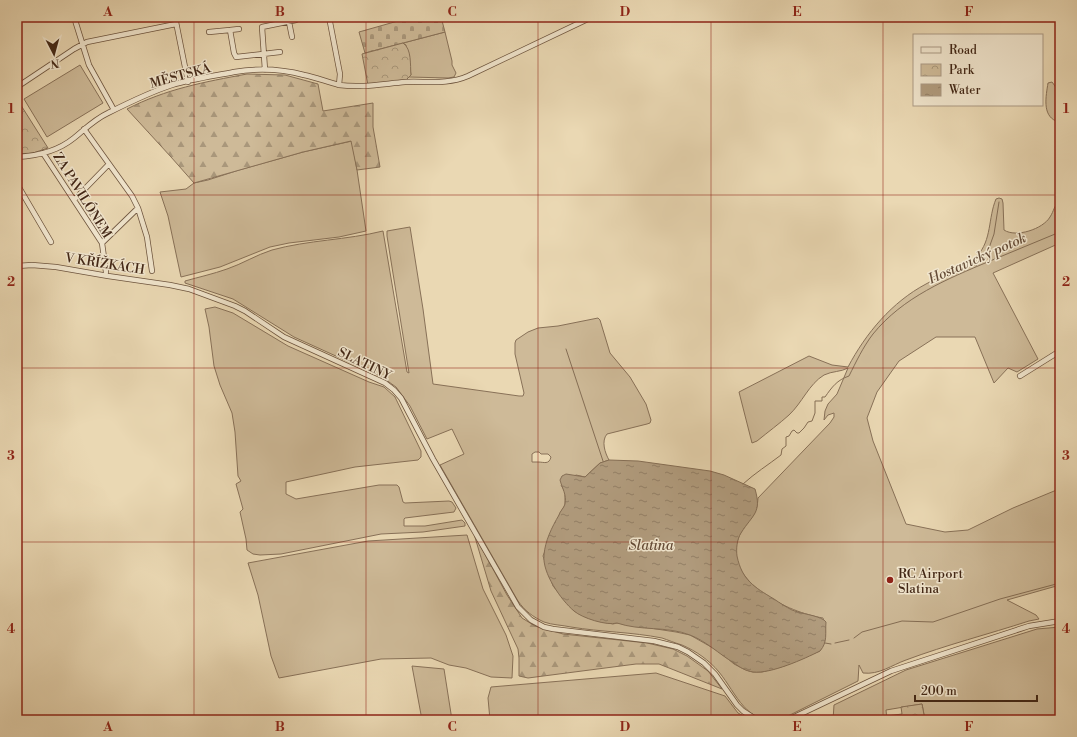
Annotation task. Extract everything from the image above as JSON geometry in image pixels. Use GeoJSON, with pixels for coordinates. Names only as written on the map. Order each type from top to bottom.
{"type":"FeatureCollection","features":[{"type":"Feature","properties":{"kind":"street"},"geometry":{"type":"LineString","coordinates":[[74,17],[89,65],[114,110]]}},
{"type":"Feature","properties":{"kind":"street"},"geometry":{"type":"LineString","coordinates":[[175,17],[188,82]]}},
{"type":"Feature","properties":{"kind":"street"},"geometry":{"type":"LineString","coordinates":[[206,19],[217,17]]}},
{"type":"Feature","properties":{"kind":"street"},"geometry":{"type":"LineString","coordinates":[[329,17],[340,74],[339,84]]}},
{"type":"Feature","properties":{"kind":"street","name":"MĚSTSKÁ"},"geometry":{"type":"LineString","coordinates":[[17,157],[43,153],[65,144],[98,118],[163,88],[235,72],[265,70],[302,74],[339,84],[365,87],[411,82],[442,82],[460,79],[592,17]]}},
{"type":"Feature","properties":{"kind":"street"},"geometry":{"type":"LineString","coordinates":[[265,70],[262,28],[296,20]]}},
{"type":"Feature","properties":{"kind":"street"},"geometry":{"type":"LineString","coordinates":[[289,22],[292,36]]}},
{"type":"Feature","properties":{"kind":"street"},"geometry":{"type":"LineString","coordinates":[[17,87],[82,43],[176,24]]}},
{"type":"Feature","properties":{"kind":"street"},"geometry":{"type":"LineString","coordinates":[[209,32],[239,29]]}},
{"type":"Feature","properties":{"kind":"street"},"geometry":{"type":"LineString","coordinates":[[230,30],[236,57],[280,52]]}},
{"type":"Feature","properties":{"kind":"street"},"geometry":{"type":"LineString","coordinates":[[84,129],[132,196],[138,208],[147,236],[152,271]]}},
{"type":"Feature","properties":{"kind":"street","name":"ZA PAVILÓNEM"},"geometry":{"type":"LineString","coordinates":[[43,153],[102,243],[106,272]]}},
{"type":"Feature","properties":{"kind":"street"},"geometry":{"type":"LineString","coordinates":[[74,200],[109,164]]}},
{"type":"Feature","properties":{"kind":"street"},"geometry":{"type":"LineString","coordinates":[[17,184],[51,242]]}},
{"type":"Feature","properties":{"kind":"street"},"geometry":{"type":"LineString","coordinates":[[102,243],[138,208]]}},
{"type":"Feature","properties":{"kind":"street","name":"V KŘÍŽKÁCH"},"geometry":{"type":"LineString","coordinates":[[17,266],[32,265],[61,267],[189,289]]}},
{"type":"Feature","properties":{"kind":"street","name":"SLATINY"},"geometry":{"type":"LineString","coordinates":[[189,289],[240,309],[284,337],[380,381],[394,390],[411,415],[433,459],[518,607],[531,620],[544,627],[553,629],[654,640],[678,647],[704,663],[715,674],[737,705],[757,720]]}},
{"type":"Feature","properties":{"kind":"street"},"geometry":{"type":"LineString","coordinates":[[1020,376],[1060,351]]}},
{"type":"Feature","properties":{"kind":"street"},"geometry":{"type":"LineString","coordinates":[[788,720],[891,672],[1029,626],[1060,621]]}},
{"type":"Feature","properties":{"kind":"green space"},"geometry":{"type":"Polygon","coordinates":[[[412,17],[441,17],[445,32],[365,53],[359,32],[412,17]]]}},
{"type":"Feature","properties":{"kind":"green space"},"geometry":{"type":"Polygon","coordinates":[[[445,32],[452,65],[456,73],[454,77],[409,77],[411,75],[406,45],[403,43],[445,32]]]}},
{"type":"Feature","properties":{"kind":"green space"},"geometry":{"type":"Polygon","coordinates":[[[403,43],[408,49],[409,53],[411,75],[406,80],[368,85],[362,54],[403,43]]]}},
{"type":"Feature","properties":{"kind":"green space"},"geometry":{"type":"Polygon","coordinates":[[[80,65],[103,103],[47,137],[24,99],[80,65]]]}},
{"type":"Feature","properties":{"kind":"green space"},"geometry":{"type":"Polygon","coordinates":[[[247,74],[285,75],[318,84],[323,111],[373,103],[373,127],[380,167],[357,170],[351,141],[303,152],[194,183],[127,109],[171,91],[200,83],[247,74]]]}},
{"type":"Feature","properties":{"kind":"green space"},"geometry":{"type":"Polygon","coordinates":[[[1052,82],[1057,90],[1060,108],[1060,118],[1056,121],[1049,114],[1046,105],[1048,83],[1052,82]]]}},
{"type":"Feature","properties":{"kind":"green space"},"geometry":{"type":"Polygon","coordinates":[[[17,99],[48,148],[33,153],[17,154],[17,99]]]}},
{"type":"Feature","properties":{"kind":"green space"},"geometry":{"type":"Polygon","coordinates":[[[352,141],[366,231],[339,237],[289,243],[270,247],[220,267],[181,277],[168,216],[160,192],[186,189],[194,183],[303,152],[352,141]]]}},
{"type":"Feature","properties":{"kind":"green space"},"geometry":{"type":"Polygon","coordinates":[[[996,199],[1002,199],[1004,230],[1015,233],[1029,231],[1042,225],[1050,217],[1055,206],[1060,201],[1060,243],[993,273],[1038,359],[1017,372],[1008,368],[994,383],[975,337],[936,337],[899,361],[877,392],[867,418],[873,441],[906,524],[945,532],[968,530],[1013,508],[1059,489],[1060,585],[1007,600],[1036,615],[1039,619],[936,649],[874,673],[863,673],[859,665],[858,681],[782,719],[770,720],[760,718],[751,713],[737,698],[719,672],[711,664],[702,656],[682,645],[651,636],[550,624],[526,611],[518,601],[440,465],[464,454],[452,429],[427,439],[410,406],[396,387],[382,377],[294,337],[233,299],[185,283],[185,281],[233,267],[272,250],[299,244],[383,231],[407,372],[409,373],[387,231],[410,227],[433,384],[519,396],[523,396],[524,393],[515,354],[516,340],[528,332],[538,328],[558,326],[598,318],[600,320],[610,353],[630,377],[646,404],[651,420],[650,423],[647,424],[607,434],[604,443],[605,451],[609,460],[600,463],[585,477],[576,475],[561,485],[565,492],[565,505],[560,513],[543,556],[553,586],[574,611],[588,618],[613,624],[617,623],[690,635],[720,652],[734,664],[753,672],[762,672],[784,666],[820,651],[825,639],[825,627],[823,618],[794,610],[762,593],[750,582],[740,569],[736,555],[738,539],[753,516],[758,498],[834,417],[834,413],[828,415],[824,420],[825,411],[828,404],[837,394],[848,368],[824,375],[814,383],[789,415],[757,441],[752,443],[739,392],[809,356],[832,365],[848,367],[863,342],[891,309],[914,291],[960,268],[977,256],[985,243],[996,199]],[[539,452],[532,454],[532,462],[546,462],[550,460],[551,457],[548,454],[541,454],[539,452]]]}},
{"type":"Feature","properties":{"kind":"green space"},"geometry":{"type":"Polygon","coordinates":[[[215,307],[233,313],[288,346],[369,382],[384,387],[395,397],[421,451],[421,457],[418,460],[355,467],[286,482],[286,494],[296,499],[379,485],[397,485],[399,487],[403,502],[405,503],[449,501],[452,502],[456,508],[454,512],[405,518],[404,526],[425,526],[462,520],[465,523],[465,526],[423,532],[381,534],[281,554],[260,555],[253,554],[247,550],[240,512],[243,509],[236,484],[241,481],[238,476],[232,413],[214,366],[205,309],[215,307]]]}},
{"type":"Feature","properties":{"kind":"green space"},"geometry":{"type":"Polygon","coordinates":[[[474,534],[507,595],[522,618],[535,626],[563,634],[647,643],[673,649],[687,656],[708,671],[722,689],[659,664],[636,664],[528,678],[519,676],[518,649],[491,591],[474,534]]]}},
{"type":"Feature","properties":{"kind":"green space"},"geometry":{"type":"Polygon","coordinates":[[[467,535],[483,589],[506,635],[513,656],[512,678],[491,677],[466,668],[449,665],[431,658],[381,659],[279,678],[271,656],[258,595],[248,563],[368,541],[467,535]]]}},
{"type":"Feature","properties":{"kind":"green space"},"geometry":{"type":"Polygon","coordinates":[[[1060,627],[1060,720],[925,720],[922,704],[886,710],[887,720],[833,720],[834,705],[906,670],[1037,629],[1060,627]]]}},
{"type":"Feature","properties":{"kind":"green space"},"geometry":{"type":"Polygon","coordinates":[[[412,666],[444,669],[452,720],[422,720],[412,666]]]}},
{"type":"Feature","properties":{"kind":"green space"},"geometry":{"type":"Polygon","coordinates":[[[656,673],[725,696],[738,713],[751,720],[490,720],[488,698],[491,687],[656,673]]]}},
{"type":"Feature","properties":{"kind":"green space"},"geometry":{"type":"Polygon","coordinates":[[[922,704],[925,720],[887,720],[887,716],[902,714],[901,707],[922,704]]]}},
{"type":"Feature","properties":{"kind":"water","name":"Slatina"},"geometry":{"type":"Polygon","coordinates":[[[609,460],[638,461],[710,471],[724,475],[755,489],[757,508],[753,517],[741,533],[738,541],[737,556],[739,564],[746,577],[760,591],[792,610],[817,617],[826,622],[826,637],[823,648],[820,651],[797,662],[769,671],[753,672],[740,667],[707,644],[690,635],[672,630],[635,627],[617,623],[613,624],[595,621],[574,611],[553,586],[544,562],[547,539],[565,504],[565,495],[560,480],[562,476],[566,474],[585,477],[600,463],[609,460]]]}},
{"type":"Feature","properties":{"kind":"waterway"},"geometry":{"type":"LineString","coordinates":[[976,266],[989,248],[994,234],[999,202]]}},
{"type":"Feature","properties":{"kind":"waterway","name":"Hostavický potok"},"geometry":{"type":"LineString","coordinates":[[743,484],[781,455],[782,449],[786,446],[786,437],[789,436],[792,431],[794,430],[799,433],[808,422],[812,421],[815,413],[815,401],[822,401],[822,397],[825,397],[835,384],[849,376],[863,349],[873,334],[898,310],[912,299],[942,282],[1060,232]]}},
{"type":"Feature","properties":{"kind":"waterway"},"geometry":{"type":"LineString","coordinates":[[566,349],[603,461]]}},
{"type":"Feature","properties":{"kind":"waterway"},"geometry":{"type":"LineString","coordinates":[[854,638],[862,632],[902,621],[933,622],[1000,599],[1060,583]]}},
{"type":"Feature","properties":{"kind":"waterway"},"geometry":{"type":"LineString","coordinates":[[835,643],[849,640]]}},
{"type":"Feature","properties":{"kind":"waterway"},"geometry":{"type":"LineString","coordinates":[[825,643],[831,644]]}},
{"type":"Feature","properties":{"kind":"place","name":"RC Airport Slatina"},"geometry":{"type":"Point","coordinates":[890,580]}}]}
